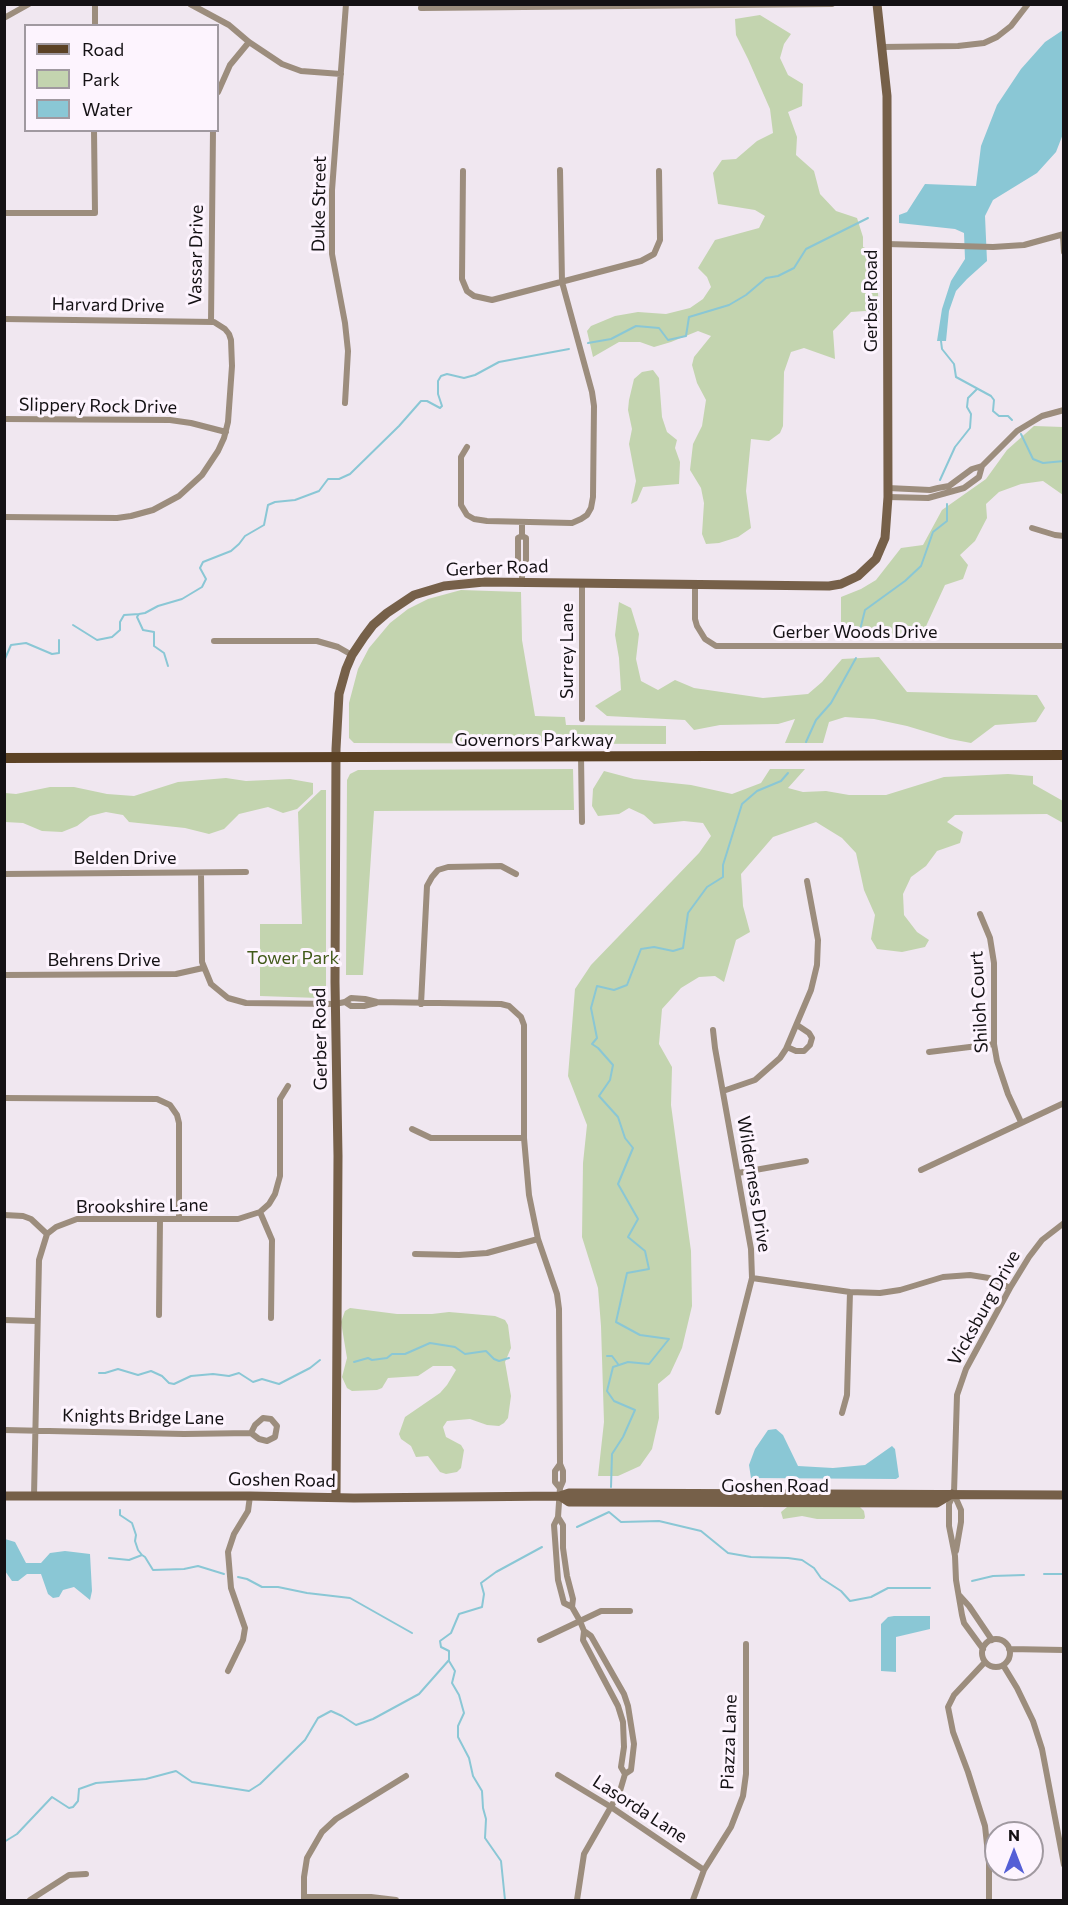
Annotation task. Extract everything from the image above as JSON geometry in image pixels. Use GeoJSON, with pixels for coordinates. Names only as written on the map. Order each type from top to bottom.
{"type":"FeatureCollection","features":[{"type":"Feature","properties":{"kind":"main road","name":"Governors Parkway"},"geometry":{"type":"LineString","coordinates":[[4,758],[1064,755]]}},
{"type":"Feature","properties":{"kind":"street"},"geometry":{"type":"LineString","coordinates":[[4,18],[29,4]]}},
{"type":"Feature","properties":{"kind":"street"},"geometry":{"type":"LineString","coordinates":[[95,4],[95,24]]}},
{"type":"Feature","properties":{"kind":"street"},"geometry":{"type":"LineString","coordinates":[[190,4],[229,25],[274,60],[292,68],[341,74]]}},
{"type":"Feature","properties":{"kind":"street","name":"Duke Street"},"geometry":{"type":"LineString","coordinates":[[345,403],[348,351],[332,254],[332,190],[346,4]]}},
{"type":"Feature","properties":{"kind":"street"},"geometry":{"type":"LineString","coordinates":[[421,8],[832,4]]}},
{"type":"Feature","properties":{"kind":"street","name":"Gerber Road"},"geometry":{"type":"LineString","coordinates":[[336,1497],[340,1003],[336,757],[339,694],[346,669],[352,655],[374,625],[395,606],[414,595],[458,583],[816,586],[850,581],[871,565],[882,548],[887,526],[888,493],[887,96],[877,4]]}},
{"type":"Feature","properties":{"kind":"street"},"geometry":{"type":"LineString","coordinates":[[882,47],[958,46],[984,43],[997,37],[1011,26],[1028,4]]}},
{"type":"Feature","properties":{"kind":"street"},"geometry":{"type":"LineString","coordinates":[[219,90],[230,65],[249,42]]}},
{"type":"Feature","properties":{"kind":"street"},"geometry":{"type":"LineString","coordinates":[[4,213],[95,213],[94,132]]}},
{"type":"Feature","properties":{"kind":"street","name":"Vassar Drive"},"geometry":{"type":"LineString","coordinates":[[4,516],[117,518],[153,510],[179,496],[202,475],[218,452],[226,432],[231,393],[231,340],[225,328],[210,321],[213,132]]}},
{"type":"Feature","properties":{"kind":"street"},"geometry":{"type":"LineString","coordinates":[[467,447],[461,457],[461,499],[463,511],[474,519],[572,523],[587,515],[593,501],[594,406],[562,282],[560,170]]}},
{"type":"Feature","properties":{"kind":"street"},"geometry":{"type":"LineString","coordinates":[[463,171],[462,279],[467,291],[474,296],[492,300],[641,261],[654,254],[660,240],[659,171]]}},
{"type":"Feature","properties":{"kind":"street"},"geometry":{"type":"LineString","coordinates":[[887,244],[993,247],[1024,245],[1063,235],[1064,252]]}},
{"type":"Feature","properties":{"kind":"street","name":"Harvard Drive"},"geometry":{"type":"LineString","coordinates":[[4,319],[210,321]]}},
{"type":"Feature","properties":{"kind":"street"},"geometry":{"type":"LineString","coordinates":[[888,493],[930,490],[949,486],[972,469],[982,466],[1017,430],[1042,416],[1064,410]]}},
{"type":"Feature","properties":{"kind":"street","name":"Slippery Rock Drive"},"geometry":{"type":"LineString","coordinates":[[4,419],[170,420],[226,432]]}},
{"type":"Feature","properties":{"kind":"street"},"geometry":{"type":"LineString","coordinates":[[522,522],[522,536],[526,538],[526,569],[522,571],[522,582]]}},
{"type":"Feature","properties":{"kind":"street"},"geometry":{"type":"LineString","coordinates":[[1032,528],[1064,536]]}},
{"type":"Feature","properties":{"kind":"street","name":"Surrey Lane"},"geometry":{"type":"LineString","coordinates":[[582,583],[582,719]]}},
{"type":"Feature","properties":{"kind":"street","name":"Gerber Woods Drive"},"geometry":{"type":"LineString","coordinates":[[695,585],[697,626],[710,643],[722,647],[1064,646]]}},
{"type":"Feature","properties":{"kind":"street"},"geometry":{"type":"LineString","coordinates":[[214,641],[317,641],[338,647],[352,655]]}},
{"type":"Feature","properties":{"kind":"street"},"geometry":{"type":"LineString","coordinates":[[581,756],[582,822]]}},
{"type":"Feature","properties":{"kind":"street"},"geometry":{"type":"LineString","coordinates":[[421,1004],[427,886],[432,876],[438,870],[447,867],[501,866],[516,874]]}},
{"type":"Feature","properties":{"kind":"street","name":"Belden Drive"},"geometry":{"type":"LineString","coordinates":[[4,874],[246,872]]}},
{"type":"Feature","properties":{"kind":"street"},"geometry":{"type":"LineString","coordinates":[[201,873],[201,960],[203,968],[219,992],[237,1001],[246,1003],[340,1003],[351,998],[376,1002],[421,1004],[501,1004],[508,1006],[521,1017],[524,1025],[524,1138],[529,1195],[538,1239],[555,1287],[559,1309],[560,1464],[555,1471],[555,1482],[560,1492],[558,1517],[554,1525],[558,1580],[564,1603],[572,1607],[584,1631],[596,1643],[618,1682],[628,1706],[634,1744],[631,1770],[625,1774],[620,1791],[584,1854],[578,1900]]}},
{"type":"Feature","properties":{"kind":"street"},"geometry":{"type":"LineString","coordinates":[[723,1091],[745,1085],[764,1074],[780,1058],[787,1047],[813,984],[819,953],[817,927],[807,881]]}},
{"type":"Feature","properties":{"kind":"street","name":"Shiloh Court"},"geometry":{"type":"LineString","coordinates":[[980,914],[990,938],[994,963],[994,1044],[1002,1077],[1021,1122]]}},
{"type":"Feature","properties":{"kind":"street","name":"Behrens Drive"},"geometry":{"type":"LineString","coordinates":[[4,975],[176,974],[203,968]]}},
{"type":"Feature","properties":{"kind":"street"},"geometry":{"type":"LineString","coordinates":[[787,1047],[796,1051],[804,1051],[810,1045],[812,1038],[809,1033],[796,1025]]}},
{"type":"Feature","properties":{"kind":"street","name":"Wilderness Drive"},"geometry":{"type":"LineString","coordinates":[[713,1030],[751,1249],[752,1278],[718,1412]]}},
{"type":"Feature","properties":{"kind":"street"},"geometry":{"type":"LineString","coordinates":[[929,1052],[994,1044]]}},
{"type":"Feature","properties":{"kind":"street"},"geometry":{"type":"LineString","coordinates":[[271,1318],[272,1240],[260,1212],[275,1194],[280,1176],[280,1099],[288,1086]]}},
{"type":"Feature","properties":{"kind":"street"},"geometry":{"type":"LineString","coordinates":[[4,1098],[157,1099],[170,1105],[179,1123],[179,1219]]}},
{"type":"Feature","properties":{"kind":"street"},"geometry":{"type":"LineString","coordinates":[[921,1170],[1064,1103]]}},
{"type":"Feature","properties":{"kind":"street"},"geometry":{"type":"LineString","coordinates":[[412,1130],[431,1138],[524,1138]]}},
{"type":"Feature","properties":{"kind":"street"},"geometry":{"type":"LineString","coordinates":[[738,1173],[806,1161]]}},
{"type":"Feature","properties":{"kind":"street","name":"Brookshire Lane"},"geometry":{"type":"LineString","coordinates":[[47,1234],[56,1227],[77,1219],[238,1219],[260,1212]]}},
{"type":"Feature","properties":{"kind":"street"},"geometry":{"type":"LineString","coordinates":[[4,1215],[24,1216],[31,1219],[47,1234],[39,1260],[34,1496]]}},
{"type":"Feature","properties":{"kind":"street"},"geometry":{"type":"LineString","coordinates":[[159,1315],[160,1218]]}},
{"type":"Feature","properties":{"kind":"street","name":"Vicksburg Drive"},"geometry":{"type":"LineString","coordinates":[[954,1493],[956,1404],[959,1386],[1010,1288],[1035,1248],[1064,1223]]}},
{"type":"Feature","properties":{"kind":"street"},"geometry":{"type":"LineString","coordinates":[[415,1254],[487,1253],[538,1239]]}},
{"type":"Feature","properties":{"kind":"street"},"geometry":{"type":"LineString","coordinates":[[752,1278],[850,1292],[890,1292],[943,1277],[961,1275],[988,1278],[1010,1288]]}},
{"type":"Feature","properties":{"kind":"street"},"geometry":{"type":"LineString","coordinates":[[842,1413],[847,1395],[850,1292]]}},
{"type":"Feature","properties":{"kind":"street"},"geometry":{"type":"LineString","coordinates":[[4,1320],[36,1321]]}},
{"type":"Feature","properties":{"kind":"street","name":"Knights Bridge Lane"},"geometry":{"type":"LineString","coordinates":[[4,1430],[184,1434],[252,1432]]}},
{"type":"Feature","properties":{"kind":"street","name":"Goshen Road"},"geometry":{"type":"LineString","coordinates":[[4,1496],[336,1497],[560,1492],[569,1502],[937,1503],[954,1493],[1064,1495]]}},
{"type":"Feature","properties":{"kind":"street"},"geometry":{"type":"LineString","coordinates":[[954,1493],[949,1504],[949,1526],[959,1595],[964,1623],[982,1649],[984,1662]]}},
{"type":"Feature","properties":{"kind":"street"},"geometry":{"type":"LineString","coordinates":[[954,1493],[961,1510],[955,1556]]}},
{"type":"Feature","properties":{"kind":"street"},"geometry":{"type":"LineString","coordinates":[[228,1671],[243,1640],[245,1628],[231,1588],[228,1552],[234,1534],[248,1511],[250,1496]]}},
{"type":"Feature","properties":{"kind":"street"},"geometry":{"type":"LineString","coordinates":[[959,1595],[992,1640],[1004,1642],[1009,1649],[1008,1658],[1003,1665],[995,1667],[984,1662]]}},
{"type":"Feature","properties":{"kind":"street"},"geometry":{"type":"LineString","coordinates":[[540,1640],[601,1611],[630,1611]]}},
{"type":"Feature","properties":{"kind":"street"},"geometry":{"type":"LineString","coordinates":[[584,1631],[583,1640],[613,1694],[623,1722],[624,1747],[621,1767],[625,1774]]}},
{"type":"Feature","properties":{"kind":"street"},"geometry":{"type":"LineString","coordinates":[[982,1649],[992,1640]]}},
{"type":"Feature","properties":{"kind":"street","name":"Piazza Lane"},"geometry":{"type":"LineString","coordinates":[[693,1900],[704,1870],[731,1827],[744,1796],[746,1644]]}},
{"type":"Feature","properties":{"kind":"street"},"geometry":{"type":"LineString","coordinates":[[1009,1649],[1064,1650]]}},
{"type":"Feature","properties":{"kind":"street"},"geometry":{"type":"LineString","coordinates":[[984,1662],[954,1695],[948,1707],[953,1732],[985,1826],[989,1863],[989,1900]]}},
{"type":"Feature","properties":{"kind":"street"},"geometry":{"type":"LineString","coordinates":[[1003,1665],[1033,1721],[1042,1749],[1064,1864]]}},
{"type":"Feature","properties":{"kind":"street","name":"Lasorda Lane"},"geometry":{"type":"LineString","coordinates":[[558,1775],[611,1807],[704,1870]]}},
{"type":"Feature","properties":{"kind":"street"},"geometry":{"type":"LineString","coordinates":[[396,1900],[370,1897],[304,1899],[304,1877],[308,1858],[322,1832],[336,1819],[406,1776]]}},
{"type":"Feature","properties":{"kind":"street"},"geometry":{"type":"LineString","coordinates":[[30,1900],[69,1875],[86,1874]]}},
{"type":"Feature","properties":{"kind":"green space"},"geometry":{"type":"Polygon","coordinates":[[[760,15],[791,34],[784,44],[780,58],[788,75],[803,84],[802,106],[788,112],[797,137],[796,155],[814,171],[820,194],[836,211],[857,218],[863,237],[863,247],[876,253],[879,313],[851,312],[833,331],[835,359],[804,348],[791,352],[784,372],[783,426],[780,433],[769,441],[751,439],[746,491],[751,528],[738,537],[719,543],[706,544],[702,534],[704,503],[701,488],[690,470],[693,444],[702,426],[706,400],[697,383],[692,365],[694,357],[711,336],[698,331],[654,347],[640,342],[619,342],[593,357],[587,331],[591,326],[615,316],[638,312],[666,314],[690,308],[703,299],[711,287],[707,277],[698,268],[715,240],[759,228],[765,216],[755,210],[718,204],[713,173],[722,160],[736,159],[757,141],[773,133],[770,109],[736,35],[735,19],[760,15]]]}},
{"type":"Feature","properties":{"kind":"green space"},"geometry":{"type":"Polygon","coordinates":[[[653,370],[659,378],[662,417],[667,432],[677,440],[675,448],[680,462],[679,484],[643,487],[637,501],[631,504],[636,481],[629,444],[632,429],[628,410],[629,400],[634,379],[642,372],[653,370]]]}},
{"type":"Feature","properties":{"kind":"green space"},"geometry":{"type":"Polygon","coordinates":[[[1034,426],[1063,427],[1063,495],[1043,481],[1021,484],[999,492],[986,504],[987,518],[975,541],[960,555],[968,565],[963,579],[945,585],[921,637],[841,637],[841,597],[876,580],[901,548],[923,545],[942,510],[986,479],[1007,450],[1034,426]]]}},
{"type":"Feature","properties":{"kind":"green space"},"geometry":{"type":"Polygon","coordinates":[[[461,590],[521,592],[522,640],[535,716],[565,717],[566,725],[666,726],[666,744],[354,743],[349,738],[349,703],[358,669],[369,648],[390,623],[408,609],[428,599],[461,590]]]}},
{"type":"Feature","properties":{"kind":"green space"},"geometry":{"type":"Polygon","coordinates":[[[619,602],[631,608],[639,634],[636,659],[641,681],[658,690],[675,680],[694,688],[763,698],[808,694],[842,659],[879,657],[907,692],[1037,695],[1045,708],[1036,722],[995,725],[971,743],[874,719],[845,717],[829,722],[823,743],[785,743],[795,719],[778,724],[720,725],[694,730],[685,720],[607,716],[595,706],[621,690],[615,635],[619,602]]]}},
{"type":"Feature","properties":{"kind":"green space"},"geometry":{"type":"Polygon","coordinates":[[[573,769],[574,810],[374,811],[363,975],[346,975],[347,780],[350,774],[358,770],[573,769]]]}},
{"type":"Feature","properties":{"kind":"green space"},"geometry":{"type":"Polygon","coordinates":[[[770,769],[805,769],[788,788],[803,792],[826,791],[849,795],[886,795],[944,777],[1008,774],[1033,776],[1033,784],[1063,801],[1063,823],[1047,814],[955,815],[947,822],[963,832],[960,843],[937,851],[926,866],[911,877],[903,894],[904,915],[917,932],[929,940],[925,947],[902,952],[877,949],[871,939],[875,915],[864,890],[856,853],[842,838],[816,822],[773,837],[741,874],[743,906],[750,932],[736,940],[724,982],[715,976],[699,977],[681,988],[662,1009],[659,1044],[672,1067],[671,1105],[691,1251],[692,1306],[682,1348],[670,1374],[658,1384],[659,1418],[652,1449],[640,1466],[618,1476],[598,1476],[604,1422],[601,1326],[598,1288],[582,1237],[583,1163],[587,1125],[568,1076],[575,989],[591,965],[699,853],[711,836],[703,823],[684,821],[654,824],[644,815],[629,808],[619,814],[598,816],[592,806],[593,789],[604,771],[634,779],[691,785],[732,794],[761,783],[770,769]]]}},
{"type":"Feature","properties":{"kind":"green space"},"geometry":{"type":"Polygon","coordinates":[[[226,778],[246,781],[290,779],[313,783],[313,794],[297,809],[283,813],[268,807],[239,814],[224,829],[209,834],[185,828],[129,822],[123,815],[106,812],[90,816],[77,826],[62,832],[42,831],[23,823],[5,822],[5,793],[16,794],[50,787],[74,787],[107,794],[134,796],[178,782],[226,778]]]}},
{"type":"Feature","properties":{"kind":"green space","name":"Tower Park"},"geometry":{"type":"Polygon","coordinates":[[[321,790],[326,790],[326,994],[319,998],[260,996],[260,924],[302,924],[298,812],[321,790]]]}},
{"type":"Feature","properties":{"kind":"green space"},"geometry":{"type":"Polygon","coordinates":[[[350,1308],[397,1314],[449,1312],[495,1316],[505,1320],[508,1325],[511,1348],[505,1362],[511,1396],[508,1418],[499,1426],[487,1425],[470,1419],[447,1421],[443,1427],[446,1437],[461,1445],[464,1450],[461,1468],[457,1472],[446,1474],[440,1472],[428,1456],[416,1457],[411,1446],[401,1439],[399,1434],[405,1417],[440,1393],[456,1370],[452,1366],[433,1366],[418,1376],[388,1378],[382,1388],[377,1390],[352,1391],[347,1388],[342,1377],[347,1358],[341,1322],[345,1311],[350,1308]]]}},
{"type":"Feature","properties":{"kind":"green space"},"geometry":{"type":"Polygon","coordinates":[[[787,1507],[860,1507],[865,1517],[864,1519],[817,1519],[802,1516],[783,1519],[781,1512],[787,1507]]]}},
{"type":"Feature","properties":{"kind":"water"},"geometry":{"type":"Polygon","coordinates":[[[1063,30],[1063,134],[1056,152],[1037,173],[993,200],[985,216],[987,261],[956,291],[949,311],[946,341],[937,341],[942,309],[951,281],[965,259],[964,233],[955,229],[899,223],[899,215],[907,212],[925,184],[976,186],[981,146],[997,105],[1021,69],[1045,42],[1063,30]]]}},
{"type":"Feature","properties":{"kind":"water"},"geometry":{"type":"Polygon","coordinates":[[[776,1429],[783,1435],[798,1466],[833,1468],[865,1465],[892,1446],[895,1449],[899,1477],[896,1479],[751,1478],[749,1465],[755,1449],[768,1430],[776,1429]]]}},
{"type":"Feature","properties":{"kind":"water"},"geometry":{"type":"Polygon","coordinates":[[[5,1539],[15,1542],[26,1563],[41,1563],[50,1553],[65,1551],[90,1554],[92,1591],[90,1600],[74,1587],[63,1590],[59,1597],[53,1598],[48,1594],[41,1574],[27,1574],[18,1581],[12,1581],[5,1571],[5,1539]]]}},
{"type":"Feature","properties":{"kind":"water"},"geometry":{"type":"Polygon","coordinates":[[[930,1616],[930,1629],[896,1637],[896,1672],[881,1671],[881,1624],[888,1617],[930,1616]]]}},
{"type":"Feature","properties":{"kind":"waterway"},"geometry":{"type":"LineString","coordinates":[[588,343],[611,339],[636,326],[659,328],[668,340],[686,336],[689,317],[729,305],[746,295],[766,278],[778,276],[794,268],[806,249],[868,218]]}},
{"type":"Feature","properties":{"kind":"waterway"},"geometry":{"type":"LineString","coordinates":[[941,341],[942,349],[954,364],[956,377],[991,396],[994,400],[993,411],[999,416],[1008,416],[1012,420]]}},
{"type":"Feature","properties":{"kind":"waterway"},"geometry":{"type":"LineString","coordinates":[[168,666],[164,653],[154,646],[154,632],[143,630],[137,617],[158,606],[182,599],[202,587],[206,579],[200,568],[203,562],[231,551],[245,536],[264,525],[268,505],[295,500],[319,491],[328,479],[339,479],[350,474],[421,401],[427,401],[440,408],[442,406],[438,394],[438,381],[441,376],[447,374],[464,378],[475,375],[499,362],[569,349]]}},
{"type":"Feature","properties":{"kind":"waterway"},"geometry":{"type":"LineString","coordinates":[[940,480],[955,447],[970,428],[971,414],[967,407],[968,398],[977,389]]}},
{"type":"Feature","properties":{"kind":"waterway"},"geometry":{"type":"LineString","coordinates":[[1021,434],[1033,459],[1043,463],[1064,461]]}},
{"type":"Feature","properties":{"kind":"waterway"},"geometry":{"type":"LineString","coordinates":[[858,638],[865,610],[905,581],[921,566],[933,532],[947,521],[947,504]]}},
{"type":"Feature","properties":{"kind":"waterway"},"geometry":{"type":"LineString","coordinates":[[73,625],[97,640],[112,637],[120,630],[120,622],[124,615],[139,614]]}},
{"type":"Feature","properties":{"kind":"waterway"},"geometry":{"type":"LineString","coordinates":[[4,661],[11,645],[26,643],[52,654],[59,653],[59,640]]}},
{"type":"Feature","properties":{"kind":"waterway"},"geometry":{"type":"LineString","coordinates":[[806,742],[816,720],[831,703],[856,658]]}},
{"type":"Feature","properties":{"kind":"waterway"},"geometry":{"type":"LineString","coordinates":[[611,1487],[612,1454],[623,1437],[635,1410],[614,1401],[607,1391],[613,1367],[628,1362],[649,1364],[669,1339],[640,1335],[616,1322],[627,1273],[649,1269],[645,1251],[628,1237],[638,1219],[618,1184],[633,1148],[625,1138],[618,1117],[599,1096],[610,1080],[613,1065],[592,1044],[597,1038],[591,1008],[597,986],[614,990],[627,985],[641,949],[654,947],[673,951],[683,948],[688,913],[707,887],[723,877],[723,865],[742,804],[757,791],[781,781],[788,773]]}},
{"type":"Feature","properties":{"kind":"waterway"},"geometry":{"type":"LineString","coordinates":[[354,1362],[368,1358],[372,1360],[387,1358],[392,1354],[405,1354],[430,1343],[455,1347],[465,1354],[486,1351],[499,1361],[509,1358]]}},
{"type":"Feature","properties":{"kind":"waterway"},"geometry":{"type":"LineString","coordinates":[[607,1356],[612,1356],[618,1364]]}},
{"type":"Feature","properties":{"kind":"waterway"},"geometry":{"type":"LineString","coordinates":[[99,1373],[118,1369],[138,1375],[151,1371],[174,1384],[191,1376],[213,1374],[229,1376],[239,1373],[253,1382],[262,1379],[279,1384],[310,1368],[320,1360]]}},
{"type":"Feature","properties":{"kind":"waterway"},"geometry":{"type":"LineString","coordinates":[[120,1510],[120,1515],[132,1523],[136,1535],[135,1541],[142,1555]]}},
{"type":"Feature","properties":{"kind":"waterway"},"geometry":{"type":"LineString","coordinates":[[577,1527],[609,1512],[621,1522],[659,1521],[701,1531],[728,1553],[751,1557],[802,1560],[850,1601],[871,1597],[888,1588],[930,1588]]}},
{"type":"Feature","properties":{"kind":"waterway"},"geometry":{"type":"LineString","coordinates":[[4,1842],[17,1834],[52,1797],[69,1808],[73,1807],[78,1801],[79,1789],[96,1783],[146,1779],[176,1771],[192,1782],[249,1791],[260,1784],[305,1740],[318,1718],[331,1711],[356,1725],[373,1719],[419,1694],[449,1660],[449,1651],[441,1647],[440,1641],[451,1633],[459,1614],[482,1607],[484,1594],[481,1583],[496,1572],[542,1547]]}},
{"type":"Feature","properties":{"kind":"waterway"},"geometry":{"type":"LineString","coordinates":[[109,1558],[129,1560],[142,1555],[153,1570],[198,1566],[224,1574]]}},
{"type":"Feature","properties":{"kind":"waterway"},"geometry":{"type":"LineString","coordinates":[[1044,1574],[1064,1574]]}},
{"type":"Feature","properties":{"kind":"waterway"},"geometry":{"type":"LineString","coordinates":[[972,1581],[993,1576],[1024,1575]]}},
{"type":"Feature","properties":{"kind":"waterway"},"geometry":{"type":"LineString","coordinates":[[238,1577],[262,1587],[278,1587],[350,1598],[412,1633]]}},
{"type":"Feature","properties":{"kind":"waterway"},"geometry":{"type":"LineString","coordinates":[[449,1661],[455,1671],[452,1683],[459,1695],[464,1713],[458,1726],[458,1737],[469,1758],[473,1776],[482,1791],[486,1819],[485,1838],[501,1861],[505,1900]]}}]}
